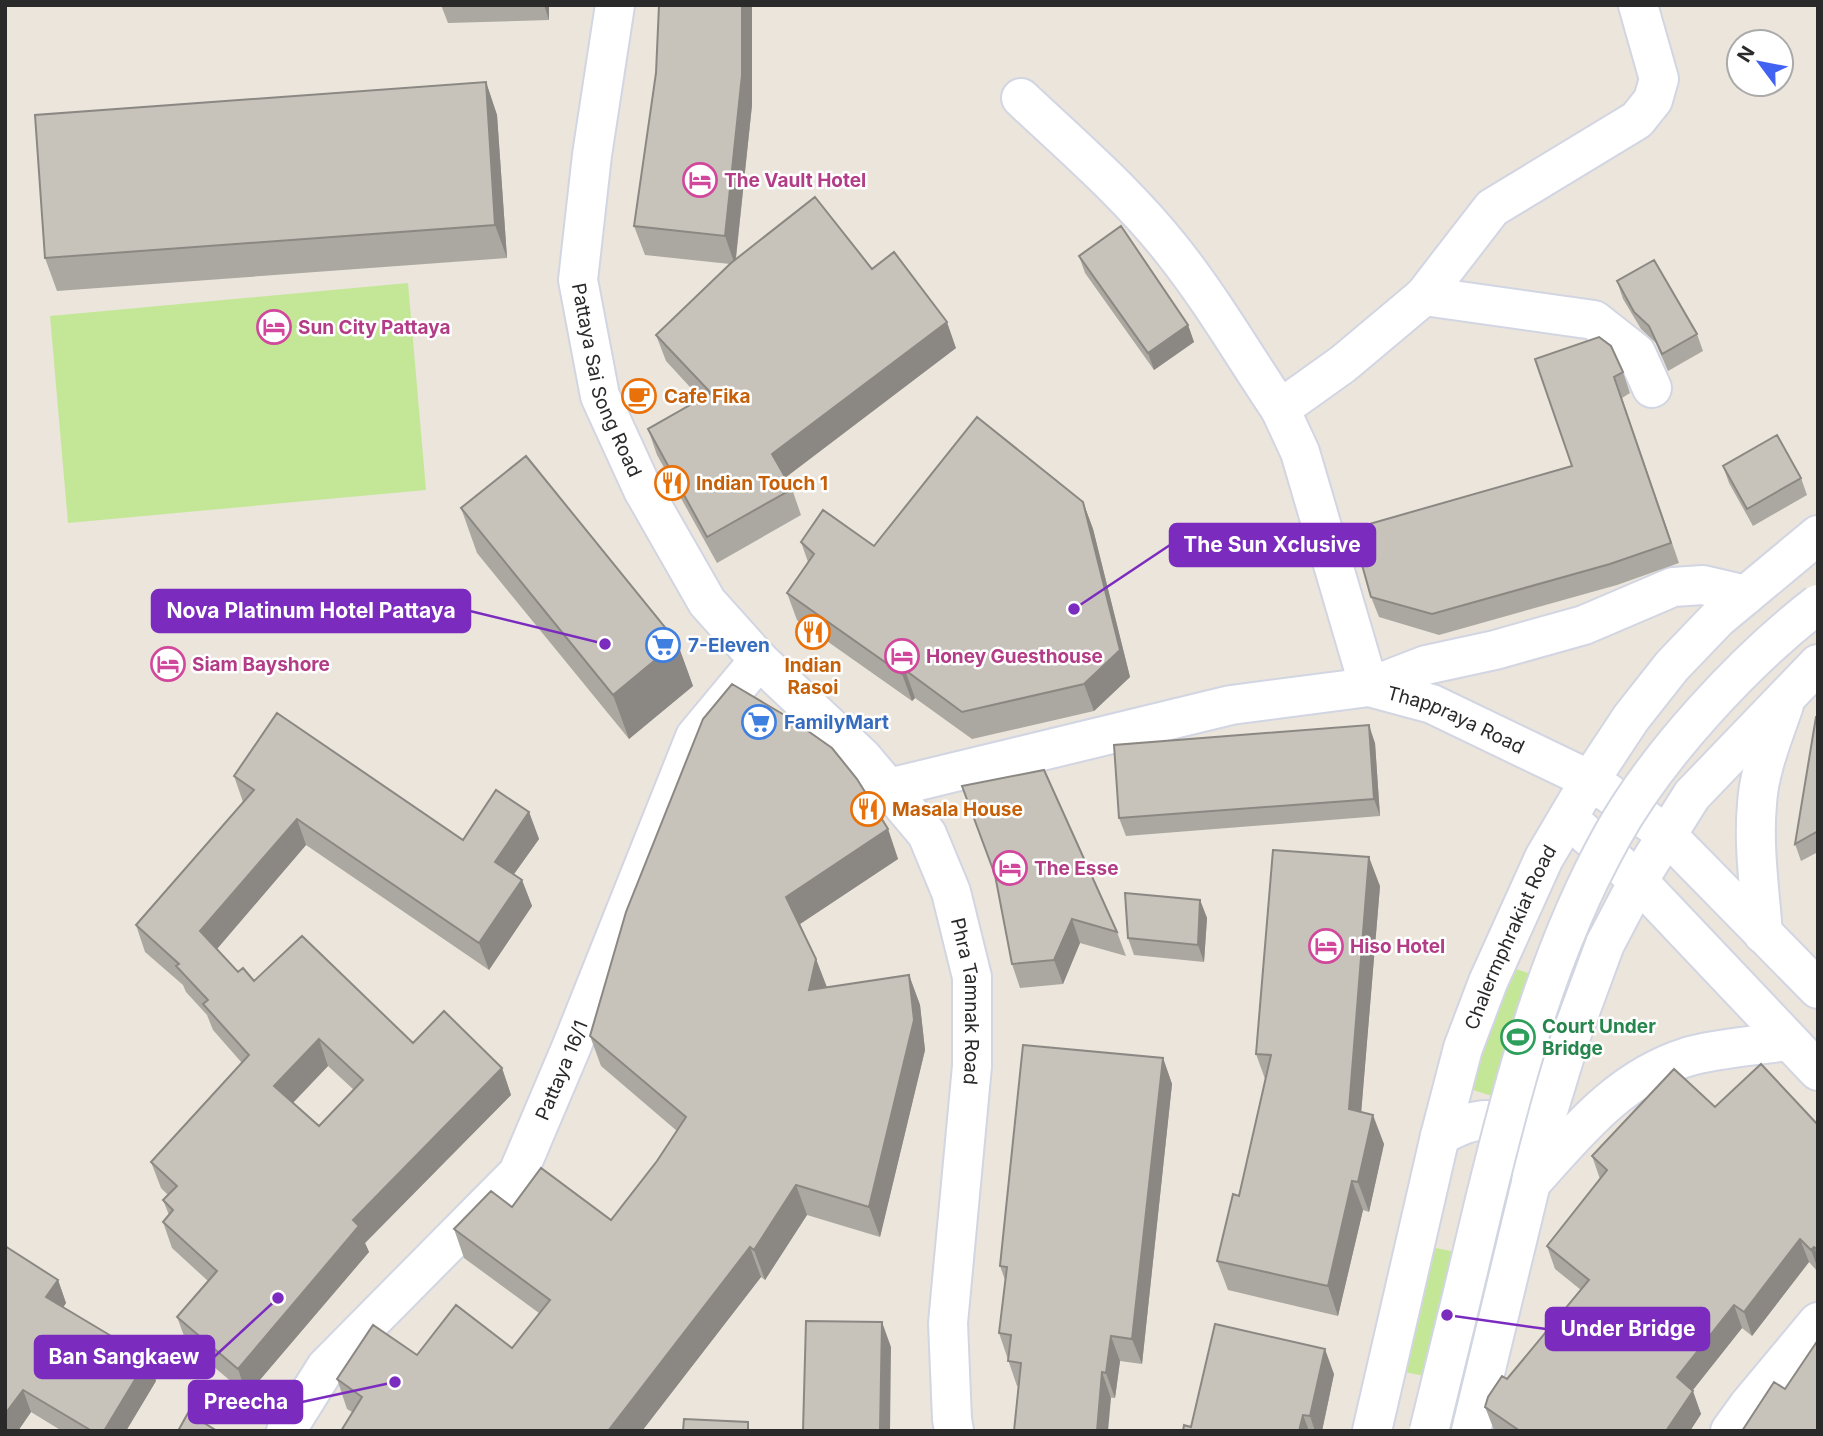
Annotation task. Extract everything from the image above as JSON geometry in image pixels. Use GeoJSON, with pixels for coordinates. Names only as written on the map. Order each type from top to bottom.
{"type":"FeatureCollection","features":[{"type":"Feature","properties":{"kind":"main road","name":"Pattaya Sai Song Road"},"geometry":{"type":"LineString","coordinates":[[615,5],[592,155],[578,280],[600,396],[643,490],[707,601],[759,660],[862,757],[889,788]]}},
{"type":"Feature","properties":{"kind":"main road"},"geometry":{"type":"LineString","coordinates":[[1280,409],[1343,365],[1424,296],[1492,208],[1637,120],[1653,100],[1660,79],[1638,5]]}},
{"type":"Feature","properties":{"kind":"main road"},"geometry":{"type":"LineString","coordinates":[[1021,98],[1135,206],[1172,250],[1236,339],[1280,409],[1300,452],[1369,687],[1426,665],[1495,650],[1584,625],[1673,587],[1703,584],[1746,594]]}},
{"type":"Feature","properties":{"kind":"main road"},"geometry":{"type":"LineString","coordinates":[[1424,296],[1594,320],[1636,353],[1652,388]]}},
{"type":"Feature","properties":{"kind":"main road","name":"Chalermphrakiat Road"},"geometry":{"type":"LineString","coordinates":[[1372,1431],[1462,1048],[1488,982],[1544,858],[1631,718],[1672,666],[1717,619],[1818,535]]}},
{"type":"Feature","properties":{"kind":"main road"},"geometry":{"type":"LineString","coordinates":[[1429,1431],[1507,1111],[1541,995],[1574,911],[1612,835],[1647,781],[1694,723],[1742,672],[1818,604]]}},
{"type":"Feature","properties":{"kind":"main road","name":"Pattaya 16/1"},"geometry":{"type":"LineString","coordinates":[[286,1431],[326,1367],[517,1172],[576,1035],[695,737],[759,660]]}},
{"type":"Feature","properties":{"kind":"main road"},"geometry":{"type":"LineString","coordinates":[[1763,934],[1756,838],[1757,803],[1763,769],[1818,664]]}},
{"type":"Feature","properties":{"kind":"main road","name":"Thappraya Road"},"geometry":{"type":"LineString","coordinates":[[889,788],[1231,705],[1369,687],[1432,704],[1590,780],[1667,834],[1818,989]]}},
{"type":"Feature","properties":{"kind":"main road"},"geometry":{"type":"LineString","coordinates":[[1471,1431],[1532,1170],[1572,1036],[1605,944],[1638,881],[1692,795],[1802,695]]}},
{"type":"Feature","properties":{"kind":"main road","name":"Phra Tamnak Road"},"geometry":{"type":"LineString","coordinates":[[889,788],[927,834],[937,856],[951,891],[972,977],[972,1066],[948,1323],[954,1431]]}},
{"type":"Feature","properties":{"kind":"main road"},"geometry":{"type":"LineString","coordinates":[[1568,818],[1638,881],[1818,1071]]}},
{"type":"Feature","properties":{"kind":"main road"},"geometry":{"type":"LineString","coordinates":[[1532,1170],[1641,1076],[1691,1056],[1788,1041]]}},
{"type":"Feature","properties":{"kind":"main road"},"geometry":{"type":"LineString","coordinates":[[1440,1136],[1468,1122],[1494,1119],[1516,1130],[1532,1170]]}},
{"type":"Feature","properties":{"kind":"main road"},"geometry":{"type":"LineString","coordinates":[[1730,1431],[1818,1322]]}},
{"type":"Feature","properties":{"kind":"green space"},"geometry":{"type":"Polygon","coordinates":[[[408,283],[426,490],[68,523],[50,316],[408,283]]]}},
{"type":"Feature","properties":{"kind":"green space","name":"Court Under Bridge"},"geometry":{"type":"Polygon","coordinates":[[[1510,967],[1567,986],[1527,1107],[1470,1089],[1510,967]]]}},
{"type":"Feature","properties":{"kind":"green space"},"geometry":{"type":"Polygon","coordinates":[[[1431,1247],[1489,1259],[1463,1384],[1405,1372],[1431,1247]]]}},
{"type":"Feature","properties":{"kind":"building","name":"The Vault Hotel"},"geometry":{"type":"Polygon","coordinates":[[[659,5],[742,5],[742,75],[725,236],[634,226],[656,73],[659,5]]]}},
{"type":"Feature","properties":{"kind":"building"},"geometry":{"type":"Polygon","coordinates":[[[486,82],[495,225],[45,258],[35,115],[486,82]]]}},
{"type":"Feature","properties":{"kind":"building"},"geometry":{"type":"Polygon","coordinates":[[[815,197],[872,269],[894,252],[947,322],[772,454],[792,489],[707,537],[648,429],[711,393],[656,335],[731,263],[815,197]]]}},
{"type":"Feature","properties":{"kind":"building"},"geometry":{"type":"Polygon","coordinates":[[[1121,226],[1188,325],[1148,353],[1079,256],[1121,226]]]}},
{"type":"Feature","properties":{"kind":"building"},"geometry":{"type":"Polygon","coordinates":[[[1654,260],[1697,334],[1662,354],[1649,326],[1634,312],[1617,281],[1654,260]]]}},
{"type":"Feature","properties":{"kind":"building"},"geometry":{"type":"Polygon","coordinates":[[[1599,337],[1611,346],[1623,372],[1614,377],[1671,543],[1610,564],[1432,614],[1371,597],[1352,529],[1572,466],[1535,359],[1599,337]]]}},
{"type":"Feature","properties":{"kind":"building"},"geometry":{"type":"Polygon","coordinates":[[[977,417],[1083,502],[1120,650],[1084,684],[962,712],[905,670],[902,674],[787,593],[814,554],[801,542],[823,510],[874,546],[977,417]]]}},
{"type":"Feature","properties":{"kind":"building"},"geometry":{"type":"Polygon","coordinates":[[[1777,435],[1801,478],[1747,509],[1723,466],[1777,435]]]}},
{"type":"Feature","properties":{"kind":"building"},"geometry":{"type":"Polygon","coordinates":[[[526,456],[677,642],[613,695],[461,508],[526,456]]]}},
{"type":"Feature","properties":{"kind":"building"},"geometry":{"type":"Polygon","coordinates":[[[732,684],[791,719],[832,748],[857,779],[888,829],[786,897],[816,959],[809,990],[909,975],[914,1020],[869,1207],[796,1185],[754,1250],[750,1247],[608,1431],[341,1431],[362,1397],[337,1379],[373,1325],[417,1355],[456,1305],[512,1348],[550,1300],[454,1229],[491,1191],[512,1207],[541,1168],[611,1220],[657,1161],[686,1117],[590,1036],[626,912],[703,719],[732,684]]]}},
{"type":"Feature","properties":{"kind":"building"},"geometry":{"type":"Polygon","coordinates":[[[277,713],[463,840],[496,790],[529,812],[495,862],[522,880],[479,943],[297,819],[200,931],[238,972],[243,968],[254,981],[302,936],[413,1043],[444,1011],[502,1068],[353,1220],[359,1226],[238,1369],[177,1317],[217,1271],[163,1222],[173,1210],[163,1200],[177,1186],[151,1162],[249,1055],[203,1004],[208,1000],[176,966],[179,964],[136,925],[254,790],[234,776],[277,713]],[[319,1039],[274,1086],[319,1126],[363,1080],[319,1039]]]}},
{"type":"Feature","properties":{"kind":"building"},"geometry":{"type":"Polygon","coordinates":[[[1818,716],[1818,831],[1795,844],[1816,717],[1818,716]]]}},
{"type":"Feature","properties":{"kind":"building"},"geometry":{"type":"Polygon","coordinates":[[[1369,725],[1374,799],[1119,818],[1114,745],[1369,725]]]}},
{"type":"Feature","properties":{"kind":"building"},"geometry":{"type":"Polygon","coordinates":[[[1044,770],[1117,932],[1072,919],[1054,960],[1012,964],[995,875],[962,786],[1044,770]]]}},
{"type":"Feature","properties":{"kind":"building"},"geometry":{"type":"Polygon","coordinates":[[[1273,850],[1369,857],[1349,1109],[1373,1115],[1358,1182],[1352,1181],[1328,1286],[1217,1261],[1233,1194],[1239,1196],[1271,1055],[1256,1054],[1273,850]]]}},
{"type":"Feature","properties":{"kind":"building"},"geometry":{"type":"Polygon","coordinates":[[[1125,893],[1200,900],[1198,945],[1128,938],[1125,893]]]}},
{"type":"Feature","properties":{"kind":"building"},"geometry":{"type":"Polygon","coordinates":[[[1023,1045],[1163,1058],[1132,1339],[1111,1336],[1106,1373],[1102,1372],[1097,1431],[1014,1431],[1021,1363],[1008,1361],[1011,1335],[999,1333],[1007,1267],[1000,1266],[1023,1045]]]}},
{"type":"Feature","properties":{"kind":"building"},"geometry":{"type":"Polygon","coordinates":[[[1761,1064],[1818,1125],[1818,1250],[1814,1247],[1811,1250],[1800,1239],[1744,1312],[1734,1305],[1677,1377],[1693,1391],[1666,1431],[1520,1431],[1485,1407],[1488,1397],[1502,1376],[1507,1379],[1589,1280],[1547,1246],[1607,1170],[1592,1156],[1674,1069],[1715,1107],[1761,1064]]]}},
{"type":"Feature","properties":{"kind":"building"},"geometry":{"type":"Polygon","coordinates":[[[5,1246],[58,1280],[46,1297],[148,1358],[104,1431],[92,1431],[23,1390],[5,1414],[5,1246]]]}},
{"type":"Feature","properties":{"kind":"building"},"geometry":{"type":"Polygon","coordinates":[[[806,1321],[882,1322],[880,1431],[803,1431],[806,1321]]]}},
{"type":"Feature","properties":{"kind":"building"},"geometry":{"type":"Polygon","coordinates":[[[1215,1324],[1325,1349],[1310,1416],[1303,1415],[1299,1431],[1183,1431],[1184,1425],[1191,1427],[1215,1324]]]}},
{"type":"Feature","properties":{"kind":"building"},"geometry":{"type":"Polygon","coordinates":[[[1818,1340],[1818,1431],[1742,1431],[1774,1382],[1785,1389],[1818,1340]]]}},
{"type":"Feature","properties":{"kind":"building"},"geometry":{"type":"Polygon","coordinates":[[[188,1413],[217,1431],[178,1431],[188,1413]]]}},
{"type":"Feature","properties":{"kind":"building"},"geometry":{"type":"Polygon","coordinates":[[[684,1419],[748,1422],[748,1431],[683,1431],[684,1419]]]}},
{"type":"Feature","properties":{"kind":"place","name":"The Vault Hotel"},"geometry":{"type":"Point","coordinates":[700,180]}},
{"type":"Feature","properties":{"kind":"place","name":"Sun City Pattaya"},"geometry":{"type":"Point","coordinates":[274,327]}},
{"type":"Feature","properties":{"kind":"place","name":"Cafe Fika"},"geometry":{"type":"Point","coordinates":[639,396]}},
{"type":"Feature","properties":{"kind":"place","name":"Indian Touch 1"},"geometry":{"type":"Point","coordinates":[672,483]}},
{"type":"Feature","properties":{"kind":"place","name":"The Sun Xclusive"},"geometry":{"type":"Point","coordinates":[1074,609]}},
{"type":"Feature","properties":{"kind":"place","name":"Indian Rasoi"},"geometry":{"type":"Point","coordinates":[813,632]}},
{"type":"Feature","properties":{"kind":"place","name":"Nova Platinum Hotel Pattaya"},"geometry":{"type":"Point","coordinates":[605,644]}},
{"type":"Feature","properties":{"kind":"place","name":"7-Eleven"},"geometry":{"type":"Point","coordinates":[663,645]}},
{"type":"Feature","properties":{"kind":"place","name":"Honey Guesthouse"},"geometry":{"type":"Point","coordinates":[902,656]}},
{"type":"Feature","properties":{"kind":"place","name":"Siam Bayshore"},"geometry":{"type":"Point","coordinates":[168,664]}},
{"type":"Feature","properties":{"kind":"place","name":"FamilyMart"},"geometry":{"type":"Point","coordinates":[759,722]}},
{"type":"Feature","properties":{"kind":"place","name":"Masala House"},"geometry":{"type":"Point","coordinates":[868,809]}},
{"type":"Feature","properties":{"kind":"place","name":"The Esse"},"geometry":{"type":"Point","coordinates":[1010,868]}},
{"type":"Feature","properties":{"kind":"place","name":"Hiso Hotel"},"geometry":{"type":"Point","coordinates":[1326,946]}},
{"type":"Feature","properties":{"kind":"place","name":"Court Under Bridge"},"geometry":{"type":"Point","coordinates":[1518,1037]}},
{"type":"Feature","properties":{"kind":"place","name":"Ban Sangkaew"},"geometry":{"type":"Point","coordinates":[278,1298]}},
{"type":"Feature","properties":{"kind":"place","name":"Under Bridge"},"geometry":{"type":"Point","coordinates":[1447,1315]}},
{"type":"Feature","properties":{"kind":"place","name":"Preecha"},"geometry":{"type":"Point","coordinates":[395,1382]}}]}
